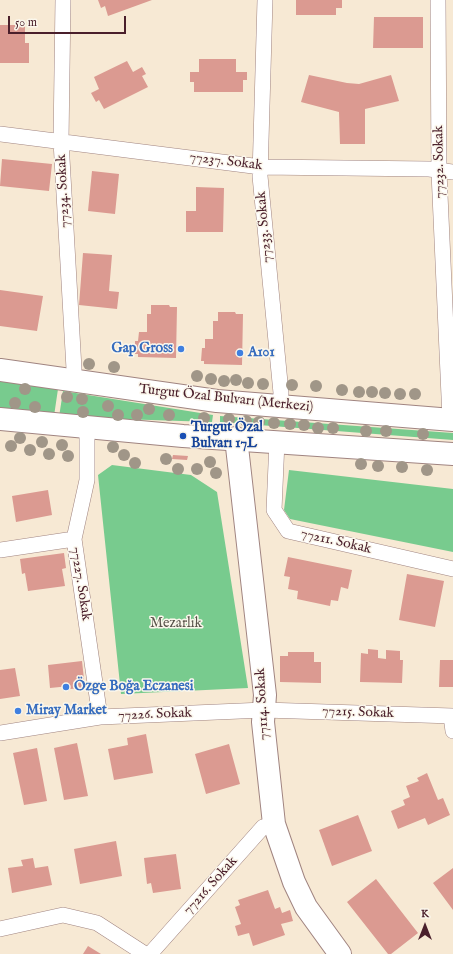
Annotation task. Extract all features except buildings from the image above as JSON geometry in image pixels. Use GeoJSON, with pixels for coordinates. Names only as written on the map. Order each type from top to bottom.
{"type":"FeatureCollection","features":[{"type":"Feature","properties":{"kind":"main road","name":"Turgut Özal Bulvarı (Merkezi)"},"geometry":{"type":"LineString","coordinates":[[0,370],[217,401],[451,420]]}},
{"type":"Feature","properties":{"kind":"main road"},"geometry":{"type":"LineString","coordinates":[[0,419],[87,428],[453,454]]}},
{"type":"Feature","properties":{"kind":"main road","name":"77114. Sokak"},"geometry":{"type":"LineString","coordinates":[[236,438],[266,695],[264,710],[264,734],[274,824],[294,882],[306,907],[340,954]]}},
{"type":"Feature","properties":{"kind":"street","name":"77234. Sokak"},"geometry":{"type":"LineString","coordinates":[[63,0],[61,141],[74,369],[73,381]]}},
{"type":"Feature","properties":{"kind":"street","name":"77233. Sokak"},"geometry":{"type":"LineString","coordinates":[[265,0],[261,168],[281,393],[280,406]]}},
{"type":"Feature","properties":{"kind":"street","name":"77232. Sokak"},"geometry":{"type":"LineString","coordinates":[[438,0],[446,172],[451,420]]}},
{"type":"Feature","properties":{"kind":"street","name":"77237. Sokak"},"geometry":{"type":"LineString","coordinates":[[0,134],[261,168],[428,169],[446,172]]}},
{"type":"Feature","properties":{"kind":"street","name":"77227. Sokak"},"geometry":{"type":"LineString","coordinates":[[87,428],[87,480],[74,539],[100,717]]}},
{"type":"Feature","properties":{"kind":"street","name":"77211. Sokak"},"geometry":{"type":"LineString","coordinates":[[277,441],[274,510],[288,531],[453,569]]}},
{"type":"Feature","properties":{"kind":"street"},"geometry":{"type":"LineString","coordinates":[[0,550],[74,539]]}},
{"type":"Feature","properties":{"kind":"street","name":"77226. Sokak"},"geometry":{"type":"LineString","coordinates":[[0,733],[100,717],[264,710]]}},
{"type":"Feature","properties":{"kind":"street","name":"77215. Sokak"},"geometry":{"type":"LineString","coordinates":[[264,710],[452,721]]}},
{"type":"Feature","properties":{"kind":"street","name":"77216. Sokak"},"geometry":{"type":"LineString","coordinates":[[150,954],[263,827],[274,824]]}},
{"type":"Feature","properties":{"kind":"street"},"geometry":{"type":"LineString","coordinates":[[0,929],[63,915],[97,923],[145,954]]}},
{"type":"Feature","properties":{"kind":"green space"},"geometry":{"type":"Polygon","coordinates":[[[0,380],[58,389],[54,416],[0,411],[0,380]]]}},
{"type":"Feature","properties":{"kind":"green space"},"geometry":{"type":"Polygon","coordinates":[[[63,391],[213,415],[212,422],[59,417],[63,391]]]}},
{"type":"Feature","properties":{"kind":"green space"},"geometry":{"type":"Polygon","coordinates":[[[220,416],[453,433],[453,440],[220,422],[220,416]]]}},
{"type":"Feature","properties":{"kind":"green space","name":"Mezarlık"},"geometry":{"type":"Polygon","coordinates":[[[112,465],[191,475],[217,492],[248,688],[121,694],[98,475],[112,465]]]}},
{"type":"Feature","properties":{"kind":"green space"},"geometry":{"type":"Polygon","coordinates":[[[289,470],[453,489],[453,552],[290,519],[284,510],[289,470]]]}},
{"type":"Feature","properties":{"kind":"place","name":"Gap Gross"},"geometry":{"type":"Point","coordinates":[181,349]}},
{"type":"Feature","properties":{"kind":"place","name":"A101"},"geometry":{"type":"Point","coordinates":[240,353]}},
{"type":"Feature","properties":{"kind":"place","name":"Turgut Özal Bulvarı 17L"},"geometry":{"type":"Point","coordinates":[183,436]}},
{"type":"Feature","properties":{"kind":"place","name":"Özge Boğa Eczanesi"},"geometry":{"type":"Point","coordinates":[66,687]}},
{"type":"Feature","properties":{"kind":"place","name":"Miray Market"},"geometry":{"type":"Point","coordinates":[18,711]}}]}
